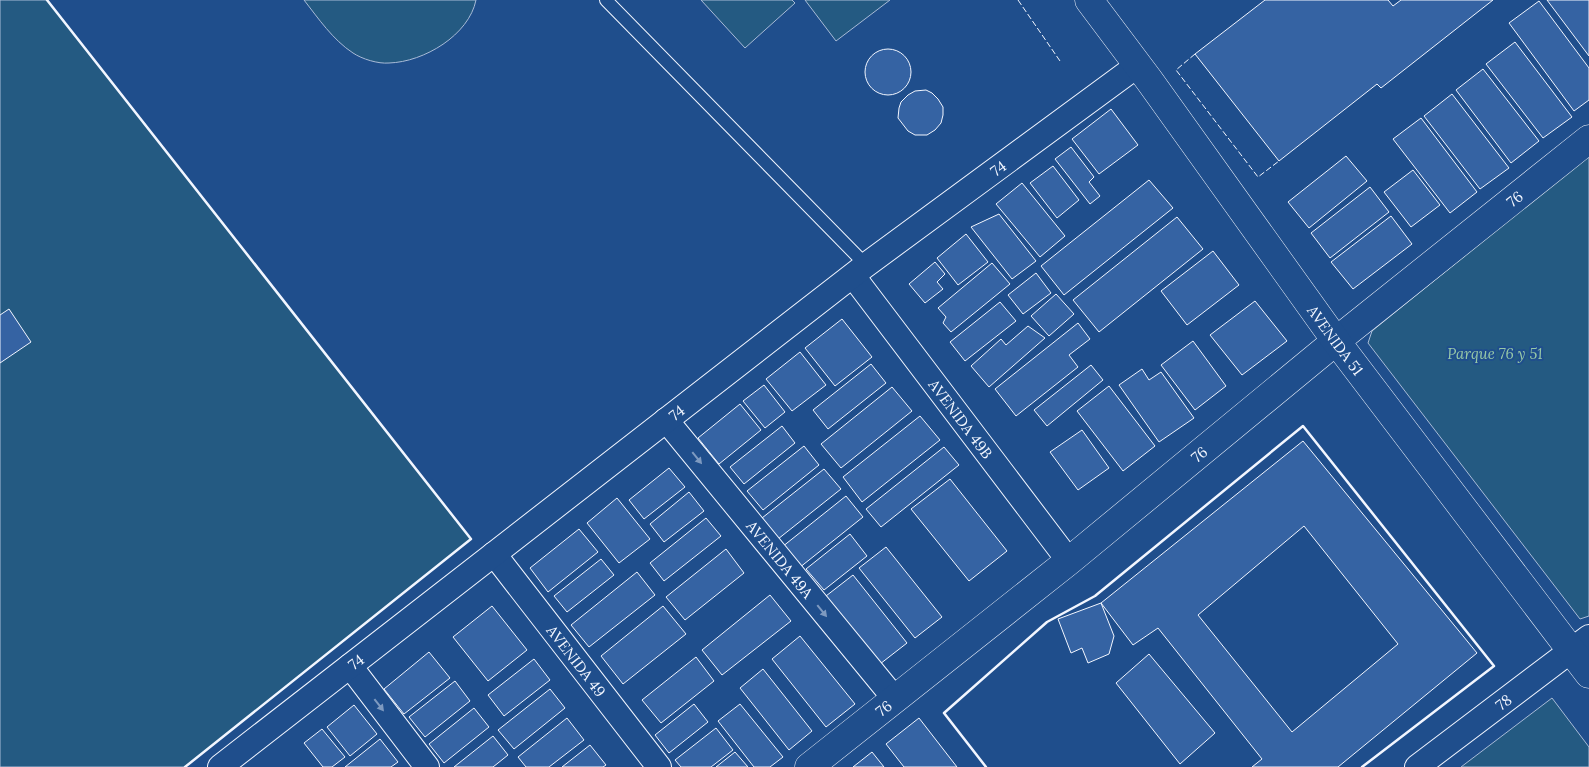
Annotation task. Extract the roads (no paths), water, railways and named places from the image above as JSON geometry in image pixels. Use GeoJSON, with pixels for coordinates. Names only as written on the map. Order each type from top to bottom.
{"type":"FeatureCollection","features":[{"type":"Feature","properties":{"kind":"street","name":"AVENIDA 51"},"geometry":{"type":"LineString","coordinates":[[1089,0],[1138,65],[1336,341],[1580,643],[1589,674]]}},
{"type":"Feature","properties":{"kind":"street","name":"74"},"geometry":{"type":"LineString","coordinates":[[220,767],[859,270],[1138,65]]}},
{"type":"Feature","properties":{"kind":"street","name":"76"},"geometry":{"type":"LineString","coordinates":[[809,767],[1068,561],[1336,341],[1589,139]]}},
{"type":"Feature","properties":{"kind":"street","name":"AVENIDA 49B"},"geometry":{"type":"LineString","coordinates":[[859,270],[1068,561]]}},
{"type":"Feature","properties":{"kind":"street","name":"AVENIDA 49A"},"geometry":{"type":"LineString","coordinates":[[666,420],[895,699]]}},
{"type":"Feature","properties":{"kind":"street","name":"AVENIDA 49"},"geometry":{"type":"LineString","coordinates":[[494,554],[658,767]]}},
{"type":"Feature","properties":{"kind":"street","name":"78"},"geometry":{"type":"LineString","coordinates":[[1417,767],[1580,643]]}},
{"type":"Feature","properties":{"kind":"street"},"geometry":{"type":"LineString","coordinates":[[350,666],[427,767]]}},
{"type":"Feature","properties":{"kind":"lane"},"geometry":{"type":"LineString","coordinates":[[606,0],[859,270]]}},
{"type":"Feature","properties":{"kind":"park label","name":"Parque 76 y 51"},"geometry":{"type":"Point","coordinates":[1495,353]}}]}
